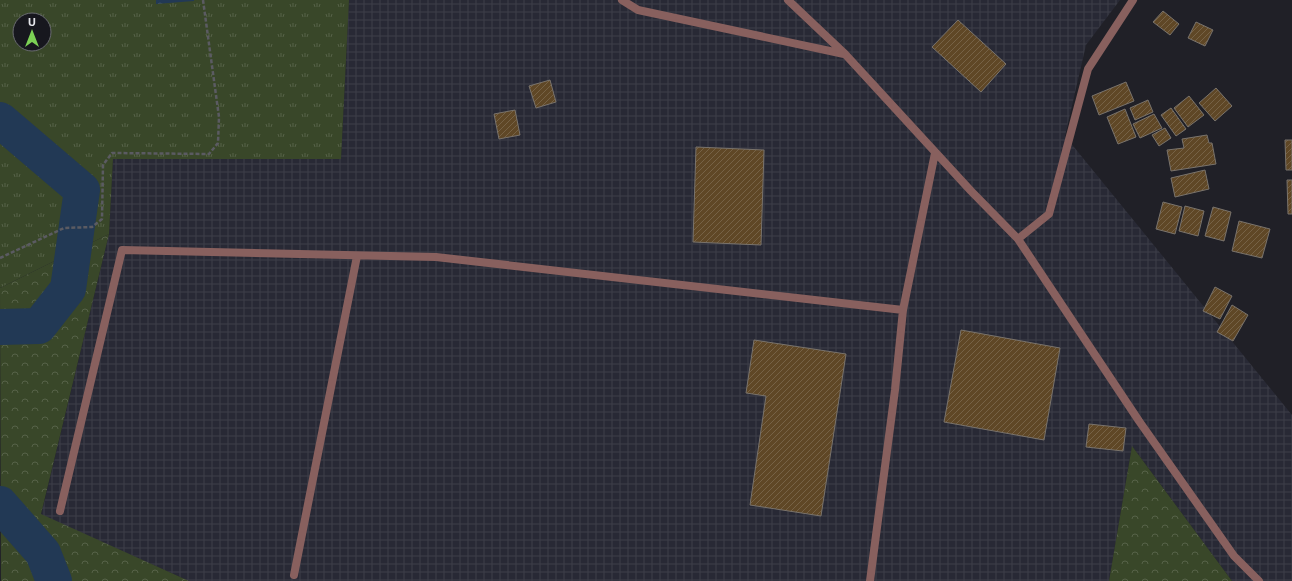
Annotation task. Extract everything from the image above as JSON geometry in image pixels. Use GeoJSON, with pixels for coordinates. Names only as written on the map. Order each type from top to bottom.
{"type":"FeatureCollection","features":[{"type":"Feature","properties":{"kind":"lane"},"geometry":{"type":"LineString","coordinates":[[622,0],[638,10],[845,54]]}},
{"type":"Feature","properties":{"kind":"lane"},"geometry":{"type":"LineString","coordinates":[[788,0],[845,54],[935,153],[1018,239],[1139,421],[1234,556],[1259,581]]}},
{"type":"Feature","properties":{"kind":"lane"},"geometry":{"type":"LineString","coordinates":[[1018,239],[1049,214],[1088,69],[1133,0]]}},
{"type":"Feature","properties":{"kind":"lane"},"geometry":{"type":"LineString","coordinates":[[870,581],[895,390],[903,310],[935,153]]}},
{"type":"Feature","properties":{"kind":"lane"},"geometry":{"type":"LineString","coordinates":[[60,511],[122,250],[436,257],[903,310]]}},
{"type":"Feature","properties":{"kind":"lane"},"geometry":{"type":"LineString","coordinates":[[294,576],[357,256]]}},
{"type":"Feature","properties":{"kind":"path"},"geometry":{"type":"LineString","coordinates":[[0,258],[64,228],[92,227],[102,219],[103,165],[112,153],[209,154],[218,143],[219,117],[203,0]]}},
{"type":"Feature","properties":{"kind":"shaded area"},"geometry":{"type":"Polygon","coordinates":[[[349,0],[1120,0],[1086,45],[1065,136],[1292,415],[1292,581],[1232,581],[1132,446],[1109,581],[189,581],[41,515],[109,234],[113,159],[341,159],[349,0]]]}},
{"type":"Feature","properties":{"kind":"green space"},"geometry":{"type":"Polygon","coordinates":[[[0,0],[349,0],[341,159],[113,159],[109,234],[0,288],[0,0]]]}},
{"type":"Feature","properties":{"kind":"green space"},"geometry":{"type":"Polygon","coordinates":[[[109,234],[41,514],[189,581],[1,581],[0,288],[109,234]]]}},
{"type":"Feature","properties":{"kind":"green space"},"geometry":{"type":"Polygon","coordinates":[[[1132,446],[1232,581],[1109,581],[1132,446]]]}},
{"type":"Feature","properties":{"kind":"water"},"geometry":{"type":"Polygon","coordinates":[[[156,0],[194,0],[194,1],[156,4],[156,0]]]}},
{"type":"Feature","properties":{"kind":"building"},"geometry":{"type":"Polygon","coordinates":[[[1163,11],[1179,24],[1170,35],[1153,22],[1163,11]]]}},
{"type":"Feature","properties":{"kind":"building"},"geometry":{"type":"Polygon","coordinates":[[[958,20],[1006,64],[981,92],[932,47],[958,20]]]}},
{"type":"Feature","properties":{"kind":"building"},"geometry":{"type":"Polygon","coordinates":[[[1196,22],[1213,30],[1205,46],[1188,38],[1196,22]]]}},
{"type":"Feature","properties":{"kind":"building"},"geometry":{"type":"Polygon","coordinates":[[[550,80],[556,102],[536,108],[529,86],[550,80]]]}},
{"type":"Feature","properties":{"kind":"building"},"geometry":{"type":"Polygon","coordinates":[[[1126,82],[1134,101],[1099,115],[1092,96],[1126,82]]]}},
{"type":"Feature","properties":{"kind":"building"},"geometry":{"type":"Polygon","coordinates":[[[1216,88],[1232,106],[1215,121],[1199,103],[1216,88]]]}},
{"type":"Feature","properties":{"kind":"building"},"geometry":{"type":"Polygon","coordinates":[[[1189,96],[1204,115],[1188,127],[1174,108],[1189,96]]]}},
{"type":"Feature","properties":{"kind":"building"},"geometry":{"type":"Polygon","coordinates":[[[1148,100],[1153,112],[1135,120],[1130,108],[1148,100]]]}},
{"type":"Feature","properties":{"kind":"building"},"geometry":{"type":"Polygon","coordinates":[[[1171,108],[1186,129],[1176,136],[1161,115],[1171,108]]]}},
{"type":"Feature","properties":{"kind":"building"},"geometry":{"type":"Polygon","coordinates":[[[1125,109],[1136,137],[1118,144],[1107,117],[1125,109]]]}},
{"type":"Feature","properties":{"kind":"building"},"geometry":{"type":"Polygon","coordinates":[[[515,110],[520,135],[499,139],[494,114],[515,110]]]}},
{"type":"Feature","properties":{"kind":"building"},"geometry":{"type":"Polygon","coordinates":[[[1154,114],[1162,128],[1140,138],[1133,124],[1154,114]]]}},
{"type":"Feature","properties":{"kind":"building"},"geometry":{"type":"Polygon","coordinates":[[[1165,128],[1171,138],[1159,146],[1152,135],[1165,128]]]}},
{"type":"Feature","properties":{"kind":"building"},"geometry":{"type":"Polygon","coordinates":[[[1207,135],[1209,143],[1212,143],[1216,164],[1171,171],[1167,150],[1184,148],[1182,139],[1207,135]]]}},
{"type":"Feature","properties":{"kind":"building"},"geometry":{"type":"Polygon","coordinates":[[[1285,140],[1292,140],[1292,170],[1286,170],[1285,140]]]}},
{"type":"Feature","properties":{"kind":"building"},"geometry":{"type":"Polygon","coordinates":[[[696,147],[764,150],[761,245],[693,242],[696,147]]]}},
{"type":"Feature","properties":{"kind":"building"},"geometry":{"type":"Polygon","coordinates":[[[1205,170],[1209,189],[1175,197],[1171,178],[1205,170]]]}},
{"type":"Feature","properties":{"kind":"building"},"geometry":{"type":"Polygon","coordinates":[[[1287,180],[1292,180],[1292,214],[1288,214],[1287,180]]]}},
{"type":"Feature","properties":{"kind":"building"},"geometry":{"type":"Polygon","coordinates":[[[1163,202],[1182,207],[1175,234],[1156,229],[1163,202]]]}},
{"type":"Feature","properties":{"kind":"building"},"geometry":{"type":"Polygon","coordinates":[[[1185,206],[1204,211],[1198,236],[1179,231],[1185,206]]]}},
{"type":"Feature","properties":{"kind":"building"},"geometry":{"type":"Polygon","coordinates":[[[1213,207],[1231,212],[1224,241],[1205,236],[1213,207]]]}},
{"type":"Feature","properties":{"kind":"building"},"geometry":{"type":"Polygon","coordinates":[[[1239,221],[1270,229],[1262,258],[1232,251],[1239,221]]]}},
{"type":"Feature","properties":{"kind":"building"},"geometry":{"type":"Polygon","coordinates":[[[1215,287],[1232,296],[1220,319],[1203,311],[1215,287]]]}},
{"type":"Feature","properties":{"kind":"building"},"geometry":{"type":"Polygon","coordinates":[[[1232,305],[1248,315],[1233,341],[1217,332],[1232,305]]]}},
{"type":"Feature","properties":{"kind":"building"},"geometry":{"type":"Polygon","coordinates":[[[961,330],[1060,348],[1044,440],[944,422],[961,330]]]}},
{"type":"Feature","properties":{"kind":"building"},"geometry":{"type":"Polygon","coordinates":[[[754,340],[846,354],[821,516],[750,505],[766,396],[746,393],[754,340]]]}},
{"type":"Feature","properties":{"kind":"building"},"geometry":{"type":"Polygon","coordinates":[[[1089,424],[1126,428],[1123,451],[1086,447],[1089,424]]]}},
{"type":"Feature","properties":{"kind":"waterway"},"geometry":{"type":"LineString","coordinates":[[0,120],[82,190],[68,289],[39,326],[0,327]]}},
{"type":"Feature","properties":{"kind":"waterway"},"geometry":{"type":"LineString","coordinates":[[0,504],[43,553],[54,581]]}}]}
